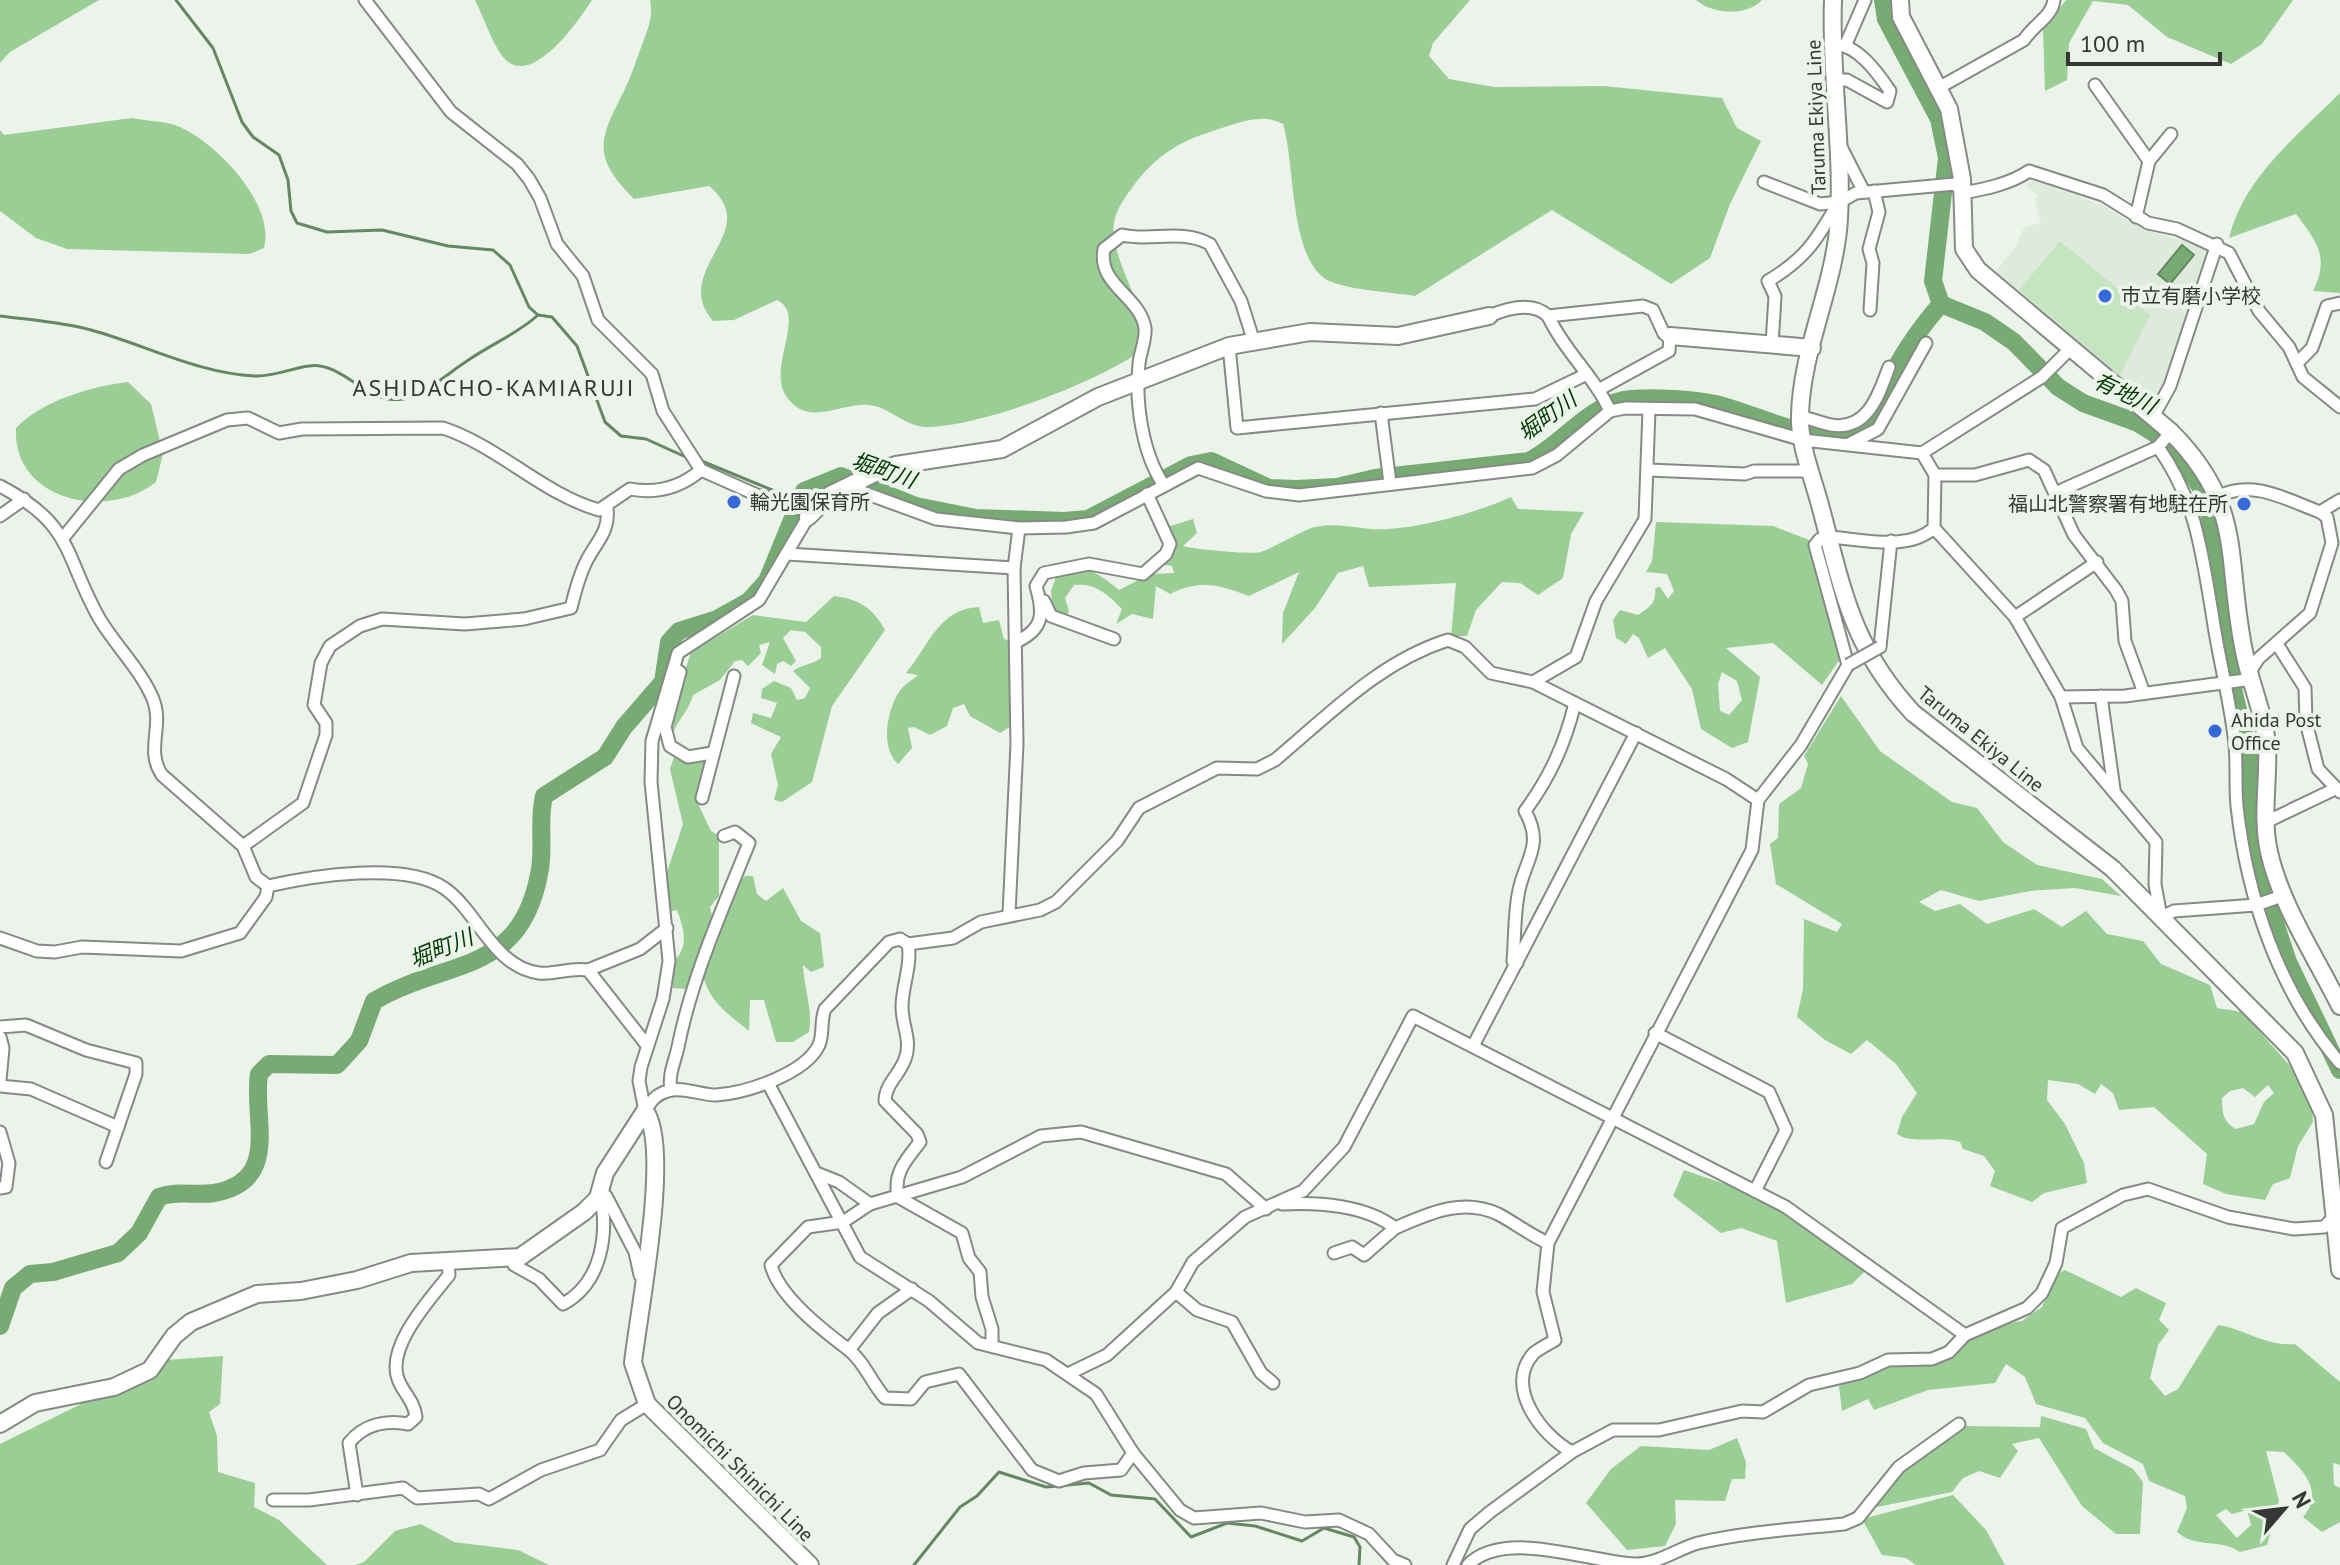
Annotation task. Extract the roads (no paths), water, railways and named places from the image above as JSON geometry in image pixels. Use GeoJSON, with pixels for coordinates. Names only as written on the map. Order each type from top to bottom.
{"type":"FeatureCollection","features":[{"type":"Feature","properties":{"kind":"main road","name":"Taruma Ekiya Line"},"geometry":{"type":"LineString","coordinates":[[1833,0],[1840,44],[1835,80],[1840,202],[1834,263],[1812,348],[1802,428],[1844,600],[1861,642],[1885,683],[1913,713],[2113,869],[2295,1053],[2324,1115],[2337,1215],[2340,1270]]}},
{"type":"Feature","properties":{"kind":"main road"},"geometry":{"type":"LineString","coordinates":[[1900,0],[1901,17],[1949,109],[1964,249],[1978,270],[2171,432],[2194,456],[2219,496],[2229,532],[2248,677],[2266,739],[2266,822],[2272,862],[2340,1006]]}},
{"type":"Feature","properties":{"kind":"main road"},"geometry":{"type":"LineString","coordinates":[[811,514],[830,495],[853,482],[896,465],[1002,449],[1098,397],[1229,346],[1253,339],[1310,332],[1398,336],[1489,316]]}},
{"type":"Feature","properties":{"kind":"main road"},"geometry":{"type":"LineString","coordinates":[[1670,336],[1812,348]]}},
{"type":"Feature","properties":{"kind":"main road"},"geometry":{"type":"LineString","coordinates":[[0,1424],[35,1403],[114,1387],[150,1370],[174,1336],[191,1322],[257,1294],[301,1291],[357,1280],[411,1263],[520,1257],[584,1212],[600,1193],[605,1173],[645,1111]]}},
{"type":"Feature","properties":{"kind":"main road","name":"Onomichi Shinichi Line"},"geometry":{"type":"LineString","coordinates":[[645,1111],[654,1136],[652,1242],[633,1363],[647,1404],[810,1565]]}},
{"type":"Feature","properties":{"kind":"street"},"geometry":{"type":"LineString","coordinates":[[365,0],[451,112],[517,164],[529,179],[540,198],[557,244],[583,276],[598,320],[652,374],[663,411],[701,470],[757,495],[811,514],[759,600],[678,653],[652,741],[651,782],[667,928],[667,979],[646,1044],[639,1081],[645,1111]]}},
{"type":"Feature","properties":{"kind":"street"},"geometry":{"type":"LineString","coordinates":[[1835,80],[1847,80],[1887,102],[1890,91],[1883,81],[1840,44],[1865,0]]}},
{"type":"Feature","properties":{"kind":"street"},"geometry":{"type":"LineString","coordinates":[[1940,87],[2024,40],[2031,27],[2047,16],[2054,0]]}},
{"type":"Feature","properties":{"kind":"street"},"geometry":{"type":"LineString","coordinates":[[2095,85],[2149,161]]}},
{"type":"Feature","properties":{"kind":"street"},"geometry":{"type":"LineString","coordinates":[[2136,217],[2149,161],[2171,134]]}},
{"type":"Feature","properties":{"kind":"street"},"geometry":{"type":"LineString","coordinates":[[1837,139],[1879,212],[1869,249],[1873,263],[1870,310]]}},
{"type":"Feature","properties":{"kind":"street"},"geometry":{"type":"LineString","coordinates":[[1764,182],[1803,200],[1820,204],[1840,202],[1869,191],[1938,184],[1959,188],[2036,171],[2103,195],[2136,217],[2217,244],[2229,253],[2259,311],[2289,347],[2303,377],[2340,407]]}},
{"type":"Feature","properties":{"kind":"street"},"geometry":{"type":"LineString","coordinates":[[1772,345],[1775,296],[1768,281],[1795,265],[1809,251],[1840,202]]}},
{"type":"Feature","properties":{"kind":"street"},"geometry":{"type":"LineString","coordinates":[[1163,484],[1143,434],[1140,381],[1145,327],[1140,314],[1107,275],[1102,261],[1104,249],[1122,235],[1133,238],[1177,234],[1210,244],[1241,301],[1253,339]]}},
{"type":"Feature","properties":{"kind":"street"},"geometry":{"type":"LineString","coordinates":[[2153,417],[2170,386],[2217,244]]}},
{"type":"Feature","properties":{"kind":"street"},"geometry":{"type":"LineString","coordinates":[[2297,363],[2312,348],[2327,306],[2340,303]]}},
{"type":"Feature","properties":{"kind":"street"},"geometry":{"type":"LineString","coordinates":[[1548,316],[1643,306],[1653,310],[1664,334],[1670,336],[1669,351],[1601,392]]}},
{"type":"Feature","properties":{"kind":"street"},"geometry":{"type":"LineString","coordinates":[[1489,316],[1539,307],[1548,316],[1560,341],[1601,392],[1610,411]]}},
{"type":"Feature","properties":{"kind":"street"},"geometry":{"type":"LineString","coordinates":[[1870,442],[1926,343]]}},
{"type":"Feature","properties":{"kind":"street"},"geometry":{"type":"LineString","coordinates":[[1229,346],[1237,428],[1535,399],[1587,374]]}},
{"type":"Feature","properties":{"kind":"street"},"geometry":{"type":"LineString","coordinates":[[853,482],[854,489],[936,519],[1019,528],[1094,523],[1198,468],[1266,491],[1299,495],[1532,468],[1557,455],[1610,411],[1695,409],[1802,428],[1849,445],[1870,442],[1922,453],[2042,377],[2071,348]]}},
{"type":"Feature","properties":{"kind":"street"},"geometry":{"type":"LineString","coordinates":[[1802,428],[1854,422],[1865,415],[1874,405],[1889,367]]}},
{"type":"Feature","properties":{"kind":"street"},"geometry":{"type":"LineString","coordinates":[[1533,682],[1576,657],[1596,601],[1645,519],[1649,410]]}},
{"type":"Feature","properties":{"kind":"street"},"geometry":{"type":"LineString","coordinates":[[1381,413],[1390,483]]}},
{"type":"Feature","properties":{"kind":"street"},"geometry":{"type":"LineString","coordinates":[[1865,415],[1870,442]]}},
{"type":"Feature","properties":{"kind":"street"},"geometry":{"type":"LineString","coordinates":[[63,538],[119,469],[227,420],[248,418],[279,433],[302,429],[443,428],[465,435],[555,493],[599,510],[607,508],[630,489],[651,493],[687,482],[701,470]]}},
{"type":"Feature","properties":{"kind":"street"},"geometry":{"type":"LineString","coordinates":[[2055,493],[2158,447],[2171,432]]}},
{"type":"Feature","properties":{"kind":"street"},"geometry":{"type":"LineString","coordinates":[[2158,447],[2180,479],[2200,540],[2235,744],[2237,803],[2243,851],[2256,905],[2283,973],[2313,1031],[2340,1063]]}},
{"type":"Feature","properties":{"kind":"street"},"geometry":{"type":"LineString","coordinates":[[1922,453],[1935,475],[1934,528],[2015,617],[2061,697],[2077,748],[2156,842],[2155,884],[2161,917],[2174,911],[2256,905],[2285,895]]}},
{"type":"Feature","properties":{"kind":"street"},"geometry":{"type":"LineString","coordinates":[[1935,475],[1975,475],[2029,460],[2044,470],[2074,535],[2097,562],[2122,601],[2125,641],[2144,693]]}},
{"type":"Feature","properties":{"kind":"street"},"geometry":{"type":"LineString","coordinates":[[1648,470],[1745,474],[1754,471],[1811,471]]}},
{"type":"Feature","properties":{"kind":"street"},"geometry":{"type":"LineString","coordinates":[[0,486],[35,505],[63,538],[99,618],[153,698],[159,720],[153,744],[154,763],[162,775],[243,846],[256,877],[268,886],[325,873],[419,876],[446,889],[492,944],[526,968],[540,973],[588,970],[640,949],[667,928]]}},
{"type":"Feature","properties":{"kind":"street"},"geometry":{"type":"LineString","coordinates":[[2061,697],[2144,693],[2223,684],[2248,677],[2258,659],[2310,613],[2332,543],[2327,517],[2257,489],[2235,488],[2219,496]]}},
{"type":"Feature","properties":{"kind":"street"},"geometry":{"type":"LineString","coordinates":[[1016,642],[1030,635],[1041,622],[1036,586],[1044,573],[1089,564],[1143,574],[1166,554],[1170,544],[1147,494]]}},
{"type":"Feature","properties":{"kind":"street"},"geometry":{"type":"LineString","coordinates":[[0,516],[24,499]]}},
{"type":"Feature","properties":{"kind":"street"},"geometry":{"type":"LineString","coordinates":[[2320,512],[2340,500]]}},
{"type":"Feature","properties":{"kind":"street"},"geometry":{"type":"LineString","coordinates":[[243,846],[303,803],[326,735],[326,723],[314,705],[320,671],[335,640],[360,626],[382,619],[465,624],[524,619],[571,608],[587,561],[604,534],[609,520],[607,508]]}},
{"type":"Feature","properties":{"kind":"street"},"geometry":{"type":"LineString","coordinates":[[1009,914],[1017,744],[1014,568],[1019,528]]}},
{"type":"Feature","properties":{"kind":"street"},"geometry":{"type":"LineString","coordinates":[[1848,665],[1815,545],[1820,539],[1829,537],[1891,541],[1925,535],[1934,528]]}},
{"type":"Feature","properties":{"kind":"street"},"geometry":{"type":"LineString","coordinates":[[1572,1452],[1552,1442],[1523,1393],[1522,1380],[1533,1354],[1555,1340],[1543,1292],[1548,1243],[1752,850],[1758,800],[1801,745],[1848,665],[1880,647],[1891,541]]}},
{"type":"Feature","properties":{"kind":"street"},"geometry":{"type":"LineString","coordinates":[[787,554],[1014,568]]}},
{"type":"Feature","properties":{"kind":"street"},"geometry":{"type":"LineString","coordinates":[[2015,617],[2097,562]]}},
{"type":"Feature","properties":{"kind":"street"},"geometry":{"type":"LineString","coordinates":[[1040,599],[1047,602],[1051,616],[1114,639]]}},
{"type":"Feature","properties":{"kind":"street"},"geometry":{"type":"LineString","coordinates":[[645,1111],[652,1099],[671,1089],[717,1095],[768,1083],[813,1053],[819,1044],[825,1009],[889,942],[900,939],[908,944],[953,938],[981,922],[1040,910],[1056,902],[1117,841],[1139,808],[1217,768],[1257,769],[1275,760],[1379,671],[1399,658],[1448,640],[1465,647],[1491,673],[1533,682],[1726,779],[1758,800]]}},
{"type":"Feature","properties":{"kind":"street"},"geometry":{"type":"LineString","coordinates":[[2266,822],[2337,790],[2318,769],[2310,745],[2305,688],[2277,644]]}},
{"type":"Feature","properties":{"kind":"street"},"geometry":{"type":"LineString","coordinates":[[674,668],[680,672],[665,727],[670,746],[688,757],[712,753]]}},
{"type":"Feature","properties":{"kind":"street"},"geometry":{"type":"LineString","coordinates":[[702,798],[734,676]]}},
{"type":"Feature","properties":{"kind":"street"},"geometry":{"type":"LineString","coordinates":[[2101,696],[2114,789]]}},
{"type":"Feature","properties":{"kind":"street"},"geometry":{"type":"LineString","coordinates":[[1517,963],[1513,961],[1519,889],[1532,861],[1534,838],[1525,811],[1543,786],[1565,743],[1575,703]]}},
{"type":"Feature","properties":{"kind":"street"},"geometry":{"type":"LineString","coordinates":[[1473,1046],[1636,733]]}},
{"type":"Feature","properties":{"kind":"street"},"geometry":{"type":"LineString","coordinates":[[671,1089],[669,1081],[679,1043],[678,1034],[690,993],[749,843],[735,832],[724,836]]}},
{"type":"Feature","properties":{"kind":"street"},"geometry":{"type":"LineString","coordinates":[[0,938],[46,951],[82,947],[181,951],[240,933],[266,897],[268,886]]}},
{"type":"Feature","properties":{"kind":"street"},"geometry":{"type":"LineString","coordinates":[[898,1197],[899,1169],[920,1142],[917,1134],[885,1101],[885,1091],[906,1060],[909,1041],[902,1023],[901,1002],[908,944]]}},
{"type":"Feature","properties":{"kind":"street"},"geometry":{"type":"LineString","coordinates":[[588,970],[646,1044]]}},
{"type":"Feature","properties":{"kind":"street"},"geometry":{"type":"LineString","coordinates":[[1070,1373],[1107,1355],[1176,1292],[1193,1262],[1245,1217],[1303,1191],[1344,1147],[1413,1016],[1786,1207],[1965,1335]]}},
{"type":"Feature","properties":{"kind":"street"},"geometry":{"type":"LineString","coordinates":[[0,1027],[26,1025],[86,1050],[136,1063],[136,1074],[106,1162]]}},
{"type":"Feature","properties":{"kind":"street"},"geometry":{"type":"LineString","coordinates":[[1655,1033],[1769,1092],[1786,1130],[1755,1191]]}},
{"type":"Feature","properties":{"kind":"street"},"geometry":{"type":"LineString","coordinates":[[0,1037],[3,1048],[0,1080]]}},
{"type":"Feature","properties":{"kind":"street"},"geometry":{"type":"LineString","coordinates":[[768,1083],[796,1140],[819,1174],[860,1257],[912,1289],[966,1336],[1046,1360],[1070,1373],[1096,1394],[1133,1453],[1163,1492],[1194,1518],[1261,1513],[1305,1522],[1339,1520],[1369,1534],[1393,1560],[1405,1565]]}},
{"type":"Feature","properties":{"kind":"street"},"geometry":{"type":"LineString","coordinates":[[0,1086],[31,1089],[118,1127]]}},
{"type":"Feature","properties":{"kind":"street"},"geometry":{"type":"LineString","coordinates":[[0,1132],[9,1163],[6,1187],[0,1188]]}},
{"type":"Feature","properties":{"kind":"street"},"geometry":{"type":"LineString","coordinates":[[1133,1453],[1121,1470],[1084,1473],[1059,1481],[1032,1470],[959,1374],[925,1382],[911,1399],[885,1398],[872,1383],[860,1359],[814,1324],[774,1276],[771,1265],[808,1227],[843,1222],[870,1204],[962,1177],[1041,1136],[1081,1132],[1226,1174],[1271,1206],[1329,1205],[1383,1219],[1395,1228]]}},
{"type":"Feature","properties":{"kind":"street"},"geometry":{"type":"LineString","coordinates":[[819,1174],[839,1182],[870,1204]]}},
{"type":"Feature","properties":{"kind":"street"},"geometry":{"type":"LineString","coordinates":[[1453,1565],[1470,1529],[1572,1452],[1613,1430],[1659,1430],[1742,1411],[1763,1412],[1809,1385],[1860,1373],[1888,1360],[1932,1359],[1949,1352],[1965,1335],[2027,1308],[2042,1293],[2056,1263],[2062,1228],[2123,1195],[2148,1189],[2228,1217],[2294,1229],[2324,1227],[2337,1215]]}},
{"type":"Feature","properties":{"kind":"street"},"geometry":{"type":"LineString","coordinates":[[511,1258],[514,1265],[539,1279],[563,1304],[574,1298],[598,1264],[604,1241],[600,1193],[607,1196],[645,1281]]}},
{"type":"Feature","properties":{"kind":"street"},"geometry":{"type":"LineString","coordinates":[[898,1197],[962,1233],[969,1258],[980,1272],[982,1297],[992,1329],[992,1346]]}},
{"type":"Feature","properties":{"kind":"street"},"geometry":{"type":"LineString","coordinates":[[1334,1253],[1352,1247],[1364,1255],[1395,1228],[1443,1208],[1465,1207],[1497,1214],[1548,1243]]}},
{"type":"Feature","properties":{"kind":"street"},"geometry":{"type":"LineString","coordinates":[[357,1495],[349,1443],[374,1425],[392,1421],[408,1424],[416,1417],[414,1404],[398,1382],[400,1348],[408,1330],[449,1275],[448,1261]]}},
{"type":"Feature","properties":{"kind":"street"},"geometry":{"type":"LineString","coordinates":[[849,1350],[878,1313],[912,1289]]}},
{"type":"Feature","properties":{"kind":"street"},"geometry":{"type":"LineString","coordinates":[[1176,1292],[1197,1310],[1232,1322],[1261,1373],[1273,1383]]}},
{"type":"Feature","properties":{"kind":"street"},"geometry":{"type":"LineString","coordinates":[[273,1500],[357,1495],[403,1488],[417,1498],[479,1494],[489,1499],[541,1470],[600,1450],[621,1420],[647,1404]]}},
{"type":"Feature","properties":{"kind":"street"},"geometry":{"type":"LineString","coordinates":[[1468,1565],[1477,1556],[1497,1549],[1558,1551],[1636,1565],[1697,1544],[1740,1535],[1844,1524],[1858,1518],[1899,1467],[1959,1424]]}},
{"type":"Feature","properties":{"kind":"waterway"},"geometry":{"type":"LineString","coordinates":[[176,0],[213,48],[242,122],[253,137],[279,155],[288,180],[291,211],[297,223],[327,232],[382,230],[448,246],[493,250],[510,265],[529,307],[538,315],[552,317],[577,346],[605,422],[621,436],[646,439],[688,458]]}},
{"type":"Feature","properties":{"kind":"waterway","name":"有地川"},"geometry":{"type":"LineString","coordinates":[[1883,0],[1886,19],[1939,119],[1947,158],[1933,281],[1941,304]]}},
{"type":"Feature","properties":{"kind":"waterway","name":"有地川"},"geometry":{"type":"LineString","coordinates":[[1941,304],[1985,322],[2014,342],[2058,387],[2083,403],[2138,423],[2154,433],[2186,465],[2207,497],[2234,693],[2249,757],[2254,849],[2288,962],[2340,1070]]}},
{"type":"Feature","properties":{"kind":"waterway","name":"堀町川"},"geometry":{"type":"LineString","coordinates":[[0,1326],[13,1288],[30,1274],[53,1272],[118,1253],[139,1233],[159,1197],[214,1193],[235,1186],[249,1176],[259,1146],[259,1074],[269,1064],[337,1065],[359,1041],[374,1001],[402,987],[478,959],[499,947],[517,929],[531,904],[540,869],[544,796],[605,757],[624,727],[663,682],[669,642],[679,631],[717,619],[749,601],[767,581],[804,491],[841,476],[916,506],[976,518],[1088,519],[1191,465],[1211,461],[1269,488],[1296,489],[1337,487],[1375,478],[1529,461],[1602,408],[1641,398],[1716,404],[1811,434],[1848,436],[1863,431],[1877,418],[1898,365],[1941,304]]}},
{"type":"Feature","properties":{"kind":"waterway"},"geometry":{"type":"LineString","coordinates":[[0,316],[80,327],[192,364],[234,374],[262,376],[318,366],[335,371],[375,395],[400,399],[424,391],[538,315]]}},
{"type":"Feature","properties":{"kind":"waterway"},"geometry":{"type":"LineString","coordinates":[[699,460],[782,494],[804,491]]}},
{"type":"Feature","properties":{"kind":"waterway"},"geometry":{"type":"LineString","coordinates":[[914,1565],[960,1507],[977,1496],[999,1472],[1046,1487],[1089,1483],[1111,1495],[1155,1499],[1191,1537],[1227,1523],[1255,1526],[1302,1541],[1324,1528],[1354,1537],[1360,1547],[1359,1565]]}},
{"type":"Feature","properties":{"kind":"place","name":"市立有磨小学校"},"geometry":{"type":"Point","coordinates":[2105,296]}},
{"type":"Feature","properties":{"kind":"place","name":"輪光園保育所"},"geometry":{"type":"Point","coordinates":[734,502]}},
{"type":"Feature","properties":{"kind":"place","name":"福山北警察署有地駐在所"},"geometry":{"type":"Point","coordinates":[2244,504]}},
{"type":"Feature","properties":{"kind":"place","name":"Ahida Post Office"},"geometry":{"type":"Point","coordinates":[2215,731]}},
{"type":"Feature","properties":{"kind":"district","name":"ASHIDACHO-KAMIARUJI"},"geometry":{"type":"Point","coordinates":[494,387]}}]}
